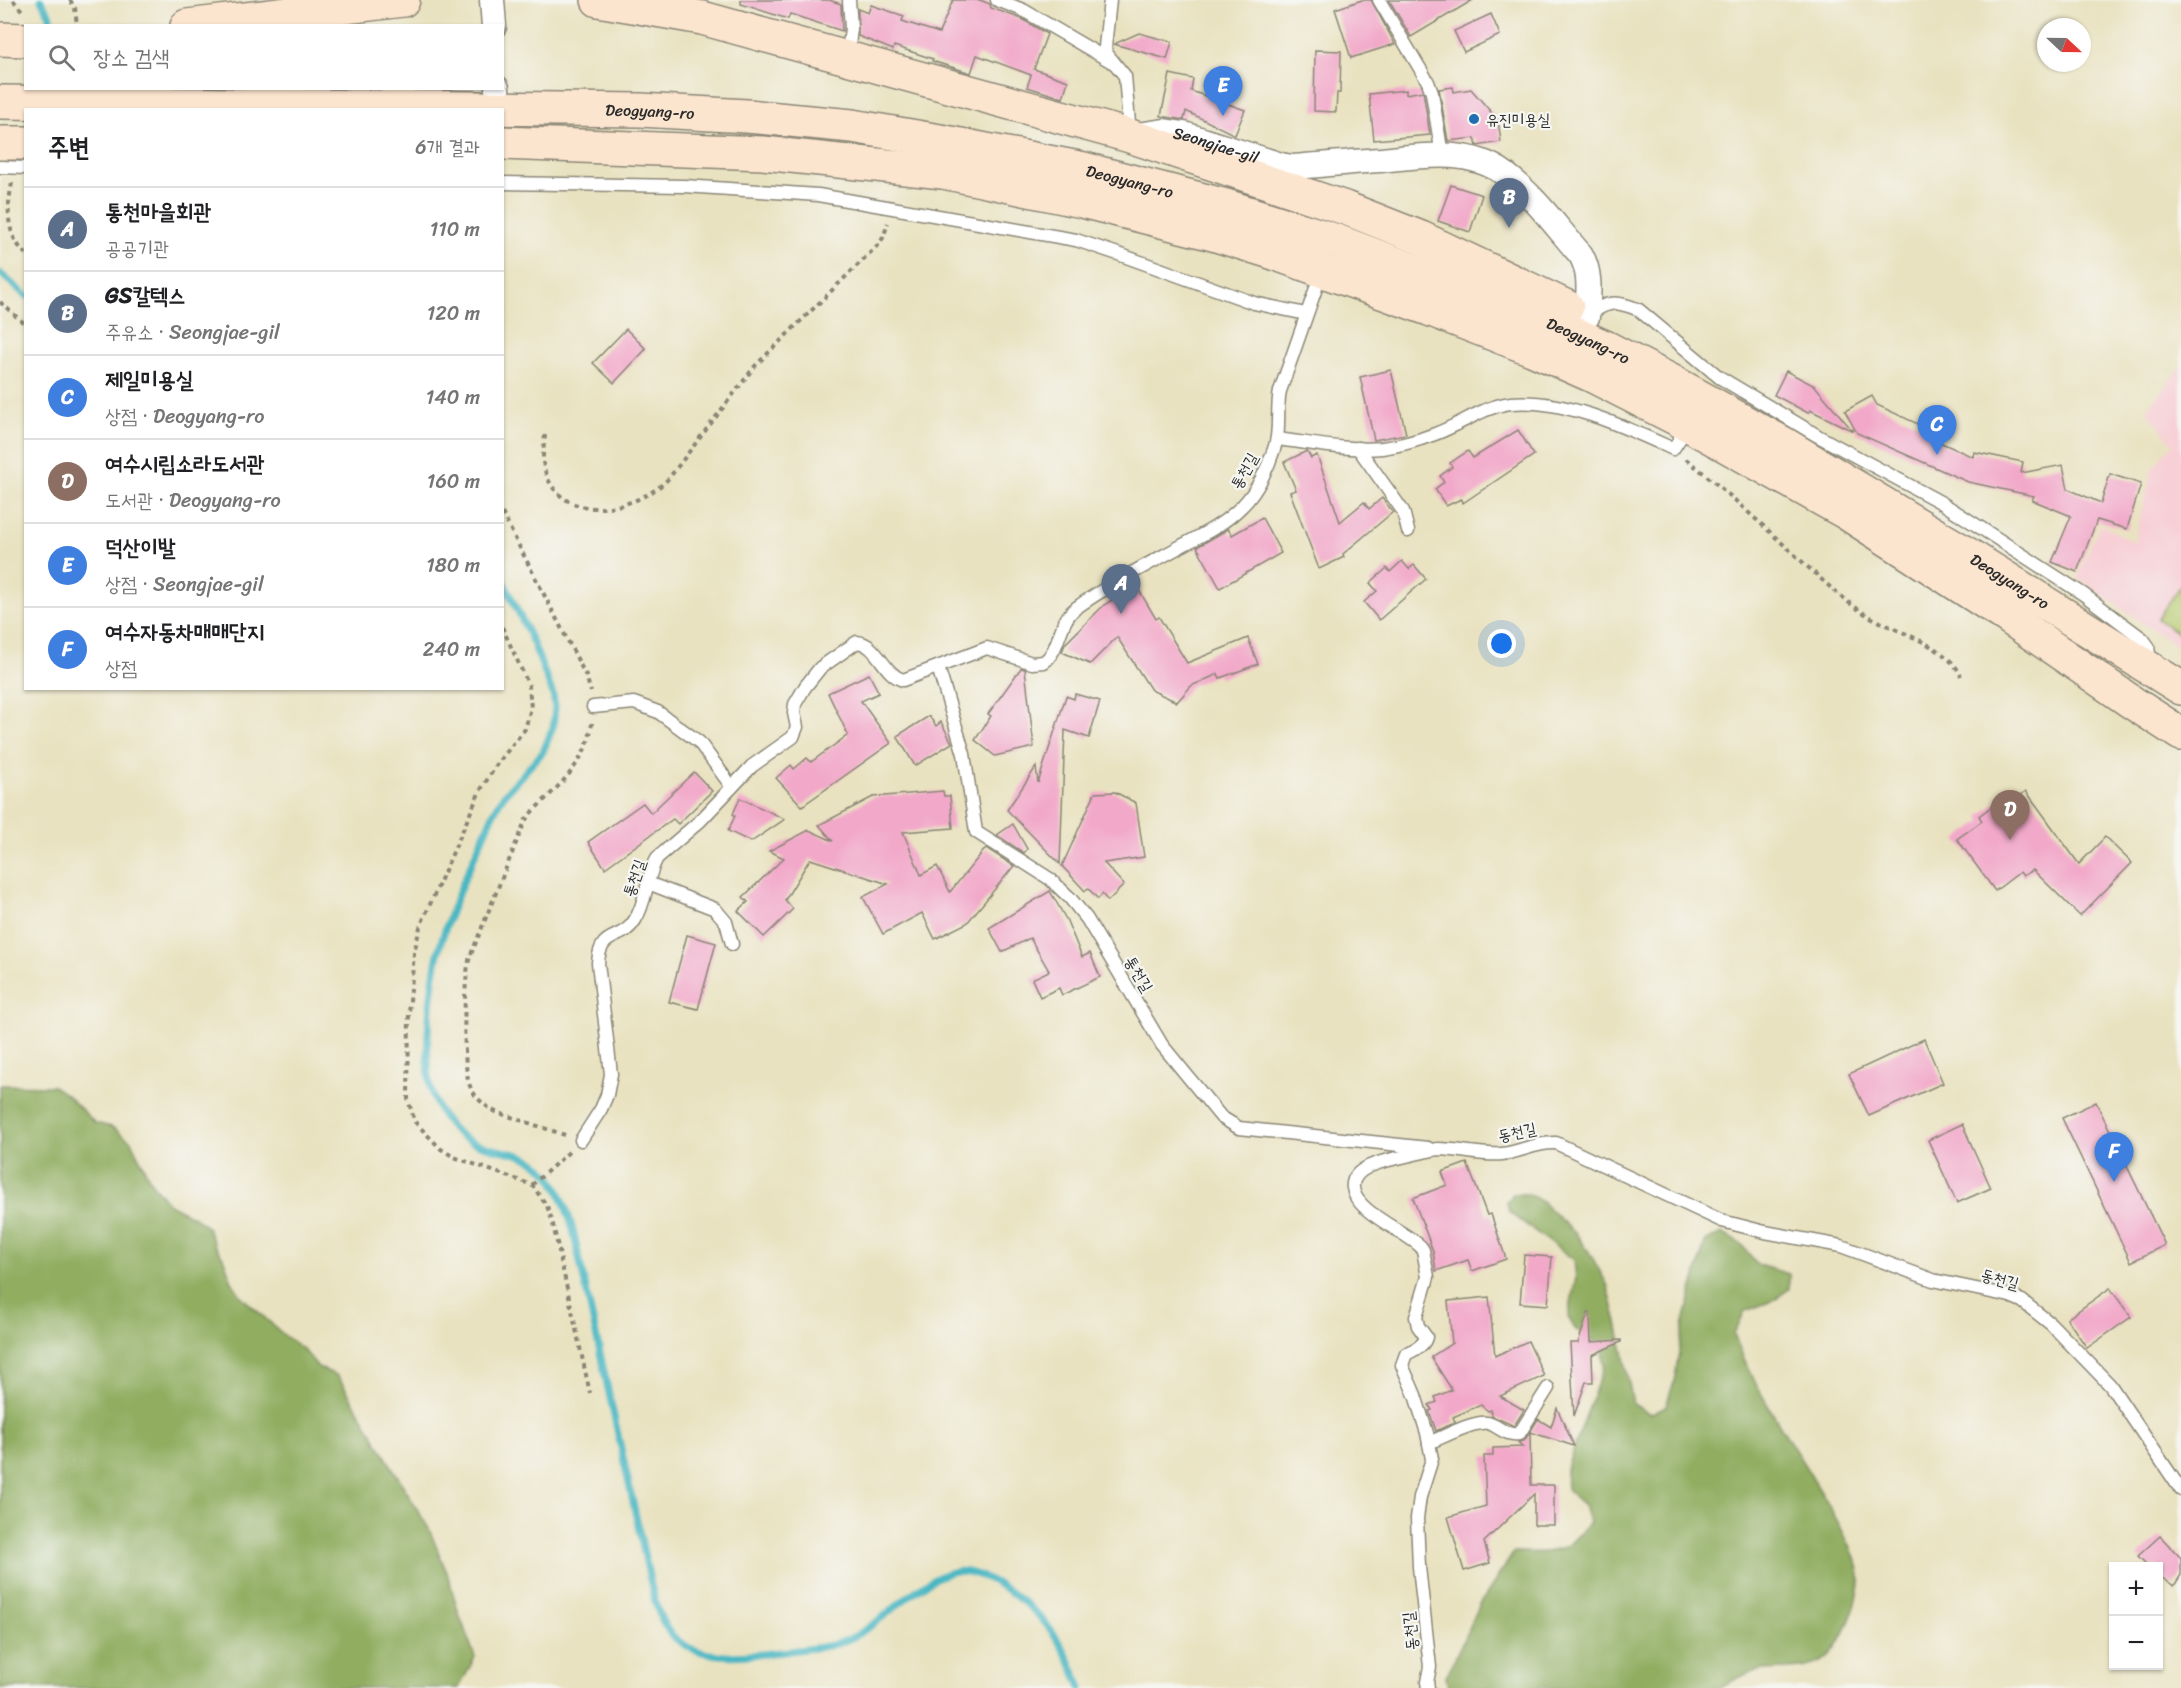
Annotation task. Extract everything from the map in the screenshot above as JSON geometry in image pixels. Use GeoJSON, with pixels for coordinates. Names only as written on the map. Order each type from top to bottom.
{"type":"FeatureCollection","features":[{"type":"Feature","properties":{"kind":"main road"},"geometry":{"type":"LineString","coordinates":[[204,24],[403,0]]}},
{"type":"Feature","properties":{"kind":"main road","name":"Deogyang-ro"},"geometry":{"type":"LineString","coordinates":[[598,0],[702,18],[1130,136],[1310,195],[1400,230],[1583,326],[1671,381],[1784,444],[1967,554],[2181,688]]}},
{"type":"Feature","properties":{"kind":"main road"},"geometry":{"type":"LineString","coordinates":[[0,39],[24,40]]}},
{"type":"Feature","properties":{"kind":"main road","name":"Deogyang-ro"},"geometry":{"type":"LineString","coordinates":[[0,102],[498,102],[747,116],[852,126],[940,141],[1084,169],[1226,206],[1328,255],[1430,309],[1593,376],[1681,437],[1845,512],[2005,615],[2181,734]]}},
{"type":"Feature","properties":{"kind":"main road","name":"Deogyang-ro"},"geometry":{"type":"LineString","coordinates":[[504,143],[763,153],[943,172],[1082,201],[1203,231],[1328,255],[1537,317],[1583,326]]}},
{"type":"Feature","properties":{"kind":"main road"},"geometry":{"type":"LineString","coordinates":[[2133,703],[2150,668]]}},
{"type":"Feature","properties":{"kind":"street"},"geometry":{"type":"LineString","coordinates":[[492,0],[494,24]]}},
{"type":"Feature","properties":{"kind":"street","name":"Seongjae-gil"},"geometry":{"type":"LineString","coordinates":[[1130,136],[1173,132],[1292,167],[1442,155],[1471,159],[1494,167],[1527,194],[1581,255],[1589,275],[1583,326]]}},
{"type":"Feature","properties":{"kind":"lane"},"geometry":{"type":"LineString","coordinates":[[847,59],[851,28],[849,0]]}},
{"type":"Feature","properties":{"kind":"lane"},"geometry":{"type":"LineString","coordinates":[[997,0],[1021,4],[1113,62]]}},
{"type":"Feature","properties":{"kind":"lane"},"geometry":{"type":"LineString","coordinates":[[1110,0],[1107,54],[1125,76],[1130,136]]}},
{"type":"Feature","properties":{"kind":"lane"},"geometry":{"type":"LineString","coordinates":[[1379,0],[1428,82],[1432,93],[1442,155]]}},
{"type":"Feature","properties":{"kind":"lane"},"geometry":{"type":"LineString","coordinates":[[0,167],[16,156]]}},
{"type":"Feature","properties":{"kind":"lane"},"geometry":{"type":"LineString","coordinates":[[504,183],[684,186],[818,195],[1076,240],[1254,303],[1306,314]]}},
{"type":"Feature","properties":{"kind":"lane","name":"통천길"},"geometry":{"type":"LineString","coordinates":[[576,1145],[601,1109],[607,1095],[611,1074],[598,963],[599,954],[604,941],[623,932],[635,920],[644,899],[652,866],[657,858],[700,821],[752,766],[793,737],[796,732],[794,713],[800,694],[820,668],[853,643],[865,643],[898,678],[906,679],[987,648],[1032,663],[1044,662],[1052,652],[1063,624],[1071,612],[1122,579],[1221,524],[1242,507],[1254,492],[1274,449],[1277,439],[1276,411],[1280,391],[1328,255]]}},
{"type":"Feature","properties":{"kind":"lane","name":"Deogyang-ro"},"geometry":{"type":"LineString","coordinates":[[1583,326],[1597,308],[1612,303],[1629,306],[1646,315],[1702,365],[1719,377],[1818,436],[1942,503],[2083,594],[2143,639],[2150,654],[2150,668]]}},
{"type":"Feature","properties":{"kind":"lane","name":"통천길"},"geometry":{"type":"LineString","coordinates":[[1277,439],[1358,448],[1389,447],[1436,434],[1497,406],[1521,403],[1568,410],[1612,423],[1681,437]]}},
{"type":"Feature","properties":{"kind":"lane"},"geometry":{"type":"LineString","coordinates":[[1358,448],[1403,511],[1408,531]]}},
{"type":"Feature","properties":{"kind":"lane","name":"통천길"},"geometry":{"type":"LineString","coordinates":[[938,667],[964,754],[976,832],[1050,879],[1081,912],[1162,1045],[1221,1117],[1229,1124],[1239,1128],[1437,1149]]}},
{"type":"Feature","properties":{"kind":"lane"},"geometry":{"type":"LineString","coordinates":[[593,707],[634,703],[658,712],[699,742],[732,787]]}},
{"type":"Feature","properties":{"kind":"lane"},"geometry":{"type":"LineString","coordinates":[[648,883],[715,909],[726,922],[732,944]]}},
{"type":"Feature","properties":{"kind":"lane","name":"동천길"},"geometry":{"type":"LineString","coordinates":[[1428,1688],[1430,1667],[1419,1567],[1417,1518],[1420,1497],[1432,1464],[1429,1443],[1415,1395],[1402,1365],[1406,1354],[1418,1348],[1425,1341],[1426,1337],[1418,1326],[1416,1317],[1428,1282],[1428,1269],[1424,1250],[1384,1223],[1359,1202],[1353,1189],[1356,1176],[1374,1164],[1437,1149],[1490,1155],[1556,1143],[1722,1221],[1841,1246],[1933,1280],[2010,1296],[2022,1301],[2051,1324],[2110,1385],[2181,1490]]}},
{"type":"Feature","properties":{"kind":"lane"},"geometry":{"type":"LineString","coordinates":[[1429,1443],[1479,1423],[1492,1424],[1510,1435],[1518,1434],[1548,1388]]}},
{"type":"Feature","properties":{"kind":"path"},"geometry":{"type":"LineString","coordinates":[[70,0],[75,8],[77,24]]}},
{"type":"Feature","properties":{"kind":"path"},"geometry":{"type":"LineString","coordinates":[[16,156],[8,221],[12,236],[24,252]]}},
{"type":"Feature","properties":{"kind":"path"},"geometry":{"type":"LineString","coordinates":[[545,435],[543,461],[546,474],[559,493],[569,501],[591,508],[608,508],[630,502],[654,491],[669,478],[755,366],[876,247],[886,230],[892,208]]}},
{"type":"Feature","properties":{"kind":"path"},"geometry":{"type":"LineString","coordinates":[[0,302],[24,323]]}},
{"type":"Feature","properties":{"kind":"path"},"geometry":{"type":"LineString","coordinates":[[1681,437],[1717,484],[1850,604],[1882,625],[1939,651],[1957,667],[1961,676]]}},
{"type":"Feature","properties":{"kind":"path"},"geometry":{"type":"LineString","coordinates":[[504,517],[586,676],[593,707],[591,727],[577,765],[530,814],[521,830],[470,957],[466,976],[466,1059],[470,1085],[474,1092],[487,1108],[576,1145],[532,1185]]}},
{"type":"Feature","properties":{"kind":"path"},"geometry":{"type":"LineString","coordinates":[[504,631],[529,686],[531,708],[522,735],[497,764],[480,791],[420,927],[414,953],[409,1013],[408,1100],[416,1122],[441,1149],[454,1157],[532,1185],[547,1206],[590,1393]]}},
{"type":"Feature","properties":{"kind":"shaded area"},"geometry":{"type":"Polygon","coordinates":[[[2181,366],[2181,649],[2077,578],[2100,524],[2134,542],[2152,470],[2173,445],[2147,410],[2181,366]]]}},
{"type":"Feature","properties":{"kind":"green space"},"geometry":{"type":"Polygon","coordinates":[[[2181,585],[2181,635],[2157,619],[2181,585]]]}},
{"type":"Feature","properties":{"kind":"green space"},"geometry":{"type":"Polygon","coordinates":[[[0,1085],[53,1086],[68,1096],[95,1123],[112,1127],[131,1141],[151,1182],[169,1204],[194,1217],[207,1227],[215,1246],[223,1257],[233,1284],[242,1297],[303,1349],[318,1367],[338,1376],[429,1529],[447,1573],[475,1657],[459,1688],[0,1688],[0,1085]]]}},
{"type":"Feature","properties":{"kind":"green space"},"geometry":{"type":"Polygon","coordinates":[[[1513,1194],[1529,1194],[1541,1201],[1575,1233],[1589,1252],[1607,1284],[1633,1404],[1650,1414],[1666,1406],[1674,1382],[1684,1322],[1705,1242],[1722,1233],[1741,1244],[1758,1265],[1789,1274],[1789,1289],[1772,1301],[1745,1311],[1734,1334],[1756,1384],[1827,1502],[1858,1565],[1860,1577],[1854,1609],[1838,1644],[1825,1659],[1803,1668],[1752,1672],[1721,1688],[1448,1688],[1446,1677],[1480,1604],[1514,1552],[1548,1552],[1565,1547],[1589,1522],[1584,1505],[1567,1490],[1566,1470],[1604,1366],[1602,1351],[1591,1338],[1575,1329],[1568,1317],[1576,1278],[1574,1260],[1509,1212],[1507,1202],[1513,1194]]]}},
{"type":"Feature","properties":{"kind":"building"},"geometry":{"type":"Polygon","coordinates":[[[741,0],[829,0],[841,4],[842,31],[790,14],[788,19],[741,4],[741,0]]]}},
{"type":"Feature","properties":{"kind":"building"},"geometry":{"type":"Polygon","coordinates":[[[953,0],[980,0],[990,4],[991,8],[1022,19],[1047,34],[1034,69],[1068,81],[1063,98],[1027,87],[1031,75],[977,55],[971,73],[894,46],[893,50],[858,36],[858,9],[868,13],[871,5],[904,16],[902,21],[939,33],[953,0]]]}},
{"type":"Feature","properties":{"kind":"building"},"geometry":{"type":"Polygon","coordinates":[[[1362,0],[1371,0],[1395,44],[1351,58],[1335,9],[1362,0]]]}},
{"type":"Feature","properties":{"kind":"building"},"geometry":{"type":"Polygon","coordinates":[[[1389,0],[1473,0],[1411,37],[1389,0]]]}},
{"type":"Feature","properties":{"kind":"building"},"geometry":{"type":"Polygon","coordinates":[[[1491,14],[1500,35],[1464,52],[1454,31],[1491,14]]]}},
{"type":"Feature","properties":{"kind":"building"},"geometry":{"type":"Polygon","coordinates":[[[1139,33],[1172,42],[1167,59],[1114,44],[1139,33]]]}},
{"type":"Feature","properties":{"kind":"building"},"geometry":{"type":"Polygon","coordinates":[[[1315,50],[1341,51],[1340,93],[1337,93],[1336,112],[1314,111],[1315,50]]]}},
{"type":"Feature","properties":{"kind":"building"},"geometry":{"type":"Polygon","coordinates":[[[1170,74],[1193,79],[1191,91],[1245,110],[1235,135],[1186,111],[1184,120],[1161,116],[1170,74]]]}},
{"type":"Feature","properties":{"kind":"building"},"geometry":{"type":"Polygon","coordinates":[[[1453,87],[1454,92],[1471,89],[1498,120],[1501,142],[1477,146],[1475,138],[1448,141],[1439,89],[1453,87]]]}},
{"type":"Feature","properties":{"kind":"building"},"geometry":{"type":"Polygon","coordinates":[[[1406,90],[1406,94],[1423,91],[1430,135],[1374,140],[1369,94],[1406,90]]]}},
{"type":"Feature","properties":{"kind":"building"},"geometry":{"type":"Polygon","coordinates":[[[1451,185],[1482,195],[1470,232],[1438,221],[1451,185]]]}},
{"type":"Feature","properties":{"kind":"building"},"geometry":{"type":"Polygon","coordinates":[[[626,329],[646,349],[614,383],[593,363],[626,329]]]}},
{"type":"Feature","properties":{"kind":"building"},"geometry":{"type":"Polygon","coordinates":[[[1391,370],[1406,434],[1374,440],[1360,377],[1391,370]]]}},
{"type":"Feature","properties":{"kind":"building"},"geometry":{"type":"Polygon","coordinates":[[[1786,371],[1815,386],[1853,431],[1810,410],[1808,413],[1774,395],[1786,371]]]}},
{"type":"Feature","properties":{"kind":"building"},"geometry":{"type":"Polygon","coordinates":[[[1872,396],[1877,405],[1931,430],[1928,437],[1973,457],[1974,452],[2023,462],[2021,473],[2063,465],[2068,489],[2101,503],[2110,474],[2141,484],[2127,529],[2097,520],[2077,572],[2052,562],[2071,516],[2032,500],[2034,496],[1968,482],[1857,433],[1845,411],[1872,396]]]}},
{"type":"Feature","properties":{"kind":"building"},"geometry":{"type":"Polygon","coordinates":[[[1518,430],[1534,455],[1463,503],[1461,499],[1446,506],[1435,489],[1444,482],[1440,476],[1452,467],[1450,463],[1468,451],[1473,458],[1518,430]]]}},
{"type":"Feature","properties":{"kind":"building"},"geometry":{"type":"Polygon","coordinates":[[[1307,451],[1311,458],[1317,455],[1340,522],[1364,502],[1369,509],[1382,498],[1393,512],[1343,554],[1344,557],[1319,569],[1290,492],[1296,490],[1284,462],[1307,451]]]}},
{"type":"Feature","properties":{"kind":"building"},"geometry":{"type":"Polygon","coordinates":[[[1262,518],[1281,553],[1220,588],[1197,547],[1228,529],[1232,535],[1262,518]]]}},
{"type":"Feature","properties":{"kind":"building"},"geometry":{"type":"Polygon","coordinates":[[[1402,561],[1409,569],[1414,565],[1426,579],[1379,620],[1364,602],[1377,591],[1370,583],[1387,568],[1390,572],[1402,561]]]}},
{"type":"Feature","properties":{"kind":"building"},"geometry":{"type":"Polygon","coordinates":[[[1136,585],[1156,619],[1159,617],[1187,663],[1248,638],[1258,664],[1220,678],[1218,674],[1191,686],[1177,702],[1151,690],[1117,637],[1090,664],[1062,652],[1065,644],[1104,605],[1136,585]]]}},
{"type":"Feature","properties":{"kind":"building"},"geometry":{"type":"Polygon","coordinates":[[[1021,668],[1025,669],[1034,747],[995,756],[975,740],[991,716],[988,714],[1021,668]]]}},
{"type":"Feature","properties":{"kind":"building"},"geometry":{"type":"Polygon","coordinates":[[[869,674],[879,693],[861,701],[891,743],[802,806],[776,778],[791,765],[794,769],[807,758],[811,762],[848,735],[828,693],[869,674]]]}},
{"type":"Feature","properties":{"kind":"building"},"geometry":{"type":"Polygon","coordinates":[[[1075,694],[1100,701],[1089,738],[1065,730],[1060,864],[1007,810],[1036,767],[1038,783],[1066,696],[1074,699],[1075,694]]]}},
{"type":"Feature","properties":{"kind":"building"},"geometry":{"type":"Polygon","coordinates":[[[929,716],[936,726],[941,722],[952,743],[915,766],[897,736],[929,716]]]}},
{"type":"Feature","properties":{"kind":"building"},"geometry":{"type":"Polygon","coordinates":[[[694,772],[712,791],[678,824],[673,819],[605,868],[588,842],[643,803],[651,813],[694,772]]]}},
{"type":"Feature","properties":{"kind":"building"},"geometry":{"type":"Polygon","coordinates":[[[943,791],[944,796],[950,796],[953,828],[903,832],[921,875],[937,866],[950,892],[986,848],[1014,866],[967,923],[935,939],[922,913],[883,934],[863,897],[888,884],[810,859],[785,900],[793,909],[764,937],[738,911],[748,902],[743,897],[784,858],[769,851],[809,830],[833,841],[819,825],[873,797],[943,791]]]}},
{"type":"Feature","properties":{"kind":"building"},"geometry":{"type":"Polygon","coordinates":[[[2026,791],[2079,864],[2105,837],[2132,863],[2080,916],[2033,870],[2023,876],[2020,872],[1995,891],[1957,839],[1982,821],[1979,816],[2000,800],[2005,807],[2026,791]]]}},
{"type":"Feature","properties":{"kind":"building"},"geometry":{"type":"Polygon","coordinates":[[[1115,792],[1136,803],[1144,857],[1104,863],[1124,885],[1108,901],[1102,894],[1098,899],[1088,888],[1085,891],[1062,866],[1095,793],[1115,792]]]}},
{"type":"Feature","properties":{"kind":"building"},"geometry":{"type":"Polygon","coordinates":[[[740,798],[785,819],[751,842],[728,831],[740,798]]]}},
{"type":"Feature","properties":{"kind":"building"},"geometry":{"type":"Polygon","coordinates":[[[1013,824],[1027,849],[1024,853],[997,835],[1013,824]]]}},
{"type":"Feature","properties":{"kind":"building"},"geometry":{"type":"Polygon","coordinates":[[[1050,891],[1067,921],[1082,957],[1090,953],[1100,977],[1062,995],[1059,988],[1040,997],[1032,979],[1049,971],[1030,938],[1002,952],[989,928],[1050,891]]]}},
{"type":"Feature","properties":{"kind":"building"},"geometry":{"type":"Polygon","coordinates":[[[687,935],[716,943],[698,1009],[669,1002],[687,935]]]}},
{"type":"Feature","properties":{"kind":"building"},"geometry":{"type":"Polygon","coordinates":[[[1924,1039],[1943,1083],[1869,1116],[1849,1074],[1924,1039]]]}},
{"type":"Feature","properties":{"kind":"building"},"geometry":{"type":"Polygon","coordinates":[[[2096,1102],[2165,1245],[2131,1262],[2062,1118],[2096,1102]]]}},
{"type":"Feature","properties":{"kind":"building"},"geometry":{"type":"Polygon","coordinates":[[[1962,1124],[1991,1188],[1957,1203],[1928,1140],[1962,1124]]]}},
{"type":"Feature","properties":{"kind":"building"},"geometry":{"type":"Polygon","coordinates":[[[1467,1163],[1487,1215],[1491,1214],[1506,1259],[1472,1271],[1468,1260],[1436,1271],[1433,1251],[1413,1198],[1447,1185],[1442,1172],[1467,1163]]]}},
{"type":"Feature","properties":{"kind":"building"},"geometry":{"type":"Polygon","coordinates":[[[1524,1255],[1552,1257],[1548,1305],[1520,1303],[1524,1255]]]}},
{"type":"Feature","properties":{"kind":"building"},"geometry":{"type":"Polygon","coordinates":[[[2110,1288],[2131,1317],[2087,1348],[2067,1319],[2110,1288]]]}},
{"type":"Feature","properties":{"kind":"building"},"geometry":{"type":"Polygon","coordinates":[[[1489,1297],[1495,1356],[1528,1341],[1544,1376],[1500,1396],[1524,1410],[1514,1426],[1492,1416],[1491,1410],[1488,1411],[1481,1405],[1453,1417],[1455,1422],[1436,1431],[1429,1405],[1437,1402],[1435,1397],[1452,1390],[1431,1357],[1452,1343],[1448,1301],[1489,1297]]]}},
{"type":"Feature","properties":{"kind":"building"},"geometry":{"type":"Polygon","coordinates":[[[1588,1313],[1590,1313],[1591,1342],[1621,1340],[1621,1342],[1592,1355],[1593,1382],[1586,1382],[1574,1416],[1570,1343],[1578,1343],[1588,1313]]]}},
{"type":"Feature","properties":{"kind":"building"},"geometry":{"type":"Polygon","coordinates":[[[1557,1408],[1574,1446],[1530,1432],[1538,1419],[1551,1427],[1557,1408]]]}},
{"type":"Feature","properties":{"kind":"building"},"geometry":{"type":"Polygon","coordinates":[[[1530,1432],[1531,1485],[1554,1485],[1554,1525],[1534,1525],[1534,1494],[1484,1542],[1490,1563],[1464,1571],[1448,1517],[1486,1506],[1484,1456],[1493,1456],[1493,1448],[1523,1447],[1518,1442],[1524,1441],[1530,1432]]]}},
{"type":"Feature","properties":{"kind":"building"},"geometry":{"type":"Polygon","coordinates":[[[2160,1536],[2181,1558],[2181,1575],[2174,1586],[2163,1578],[2163,1562],[2144,1562],[2138,1556],[2160,1536]]]}},
{"type":"Feature","properties":{"kind":"waterway"},"geometry":{"type":"LineString","coordinates":[[41,0],[50,16],[51,24]]}},
{"type":"Feature","properties":{"kind":"waterway"},"geometry":{"type":"LineString","coordinates":[[0,273],[24,294]]}},
{"type":"Feature","properties":{"kind":"waterway"},"geometry":{"type":"LineString","coordinates":[[504,582],[533,643],[553,694],[555,708],[553,727],[543,752],[504,795],[494,812],[447,923],[438,954],[429,1014],[428,1055],[431,1089],[444,1118],[461,1136],[479,1145],[516,1154],[539,1165],[555,1183],[561,1194],[573,1230],[654,1598],[663,1622],[671,1634],[683,1644],[711,1654],[743,1656],[820,1647],[836,1644],[863,1631],[921,1587],[945,1574],[957,1571],[971,1573],[1000,1586],[1037,1615],[1062,1646],[1081,1688]]}},
{"type":"Feature","properties":{"kind":"place","name":"덕산이발"},"geometry":{"type":"Point","coordinates":[1223,116]}},
{"type":"Feature","properties":{"kind":"place","name":"유진미용실"},"geometry":{"type":"Point","coordinates":[1474,119]}},
{"type":"Feature","properties":{"kind":"place","name":"GS칼텍스"},"geometry":{"type":"Point","coordinates":[1509,228]}},
{"type":"Feature","properties":{"kind":"place","name":"제일미용실"},"geometry":{"type":"Point","coordinates":[1937,455]}},
{"type":"Feature","properties":{"kind":"place","name":"통천마을회관"},"geometry":{"type":"Point","coordinates":[1121,614]}},
{"type":"Feature","properties":{"kind":"place","name":"여수시립소라도서관"},"geometry":{"type":"Point","coordinates":[2010,840]}},
{"type":"Feature","properties":{"kind":"place","name":"여수자동차매매단지"},"geometry":{"type":"Point","coordinates":[2114,1182]}}]}
